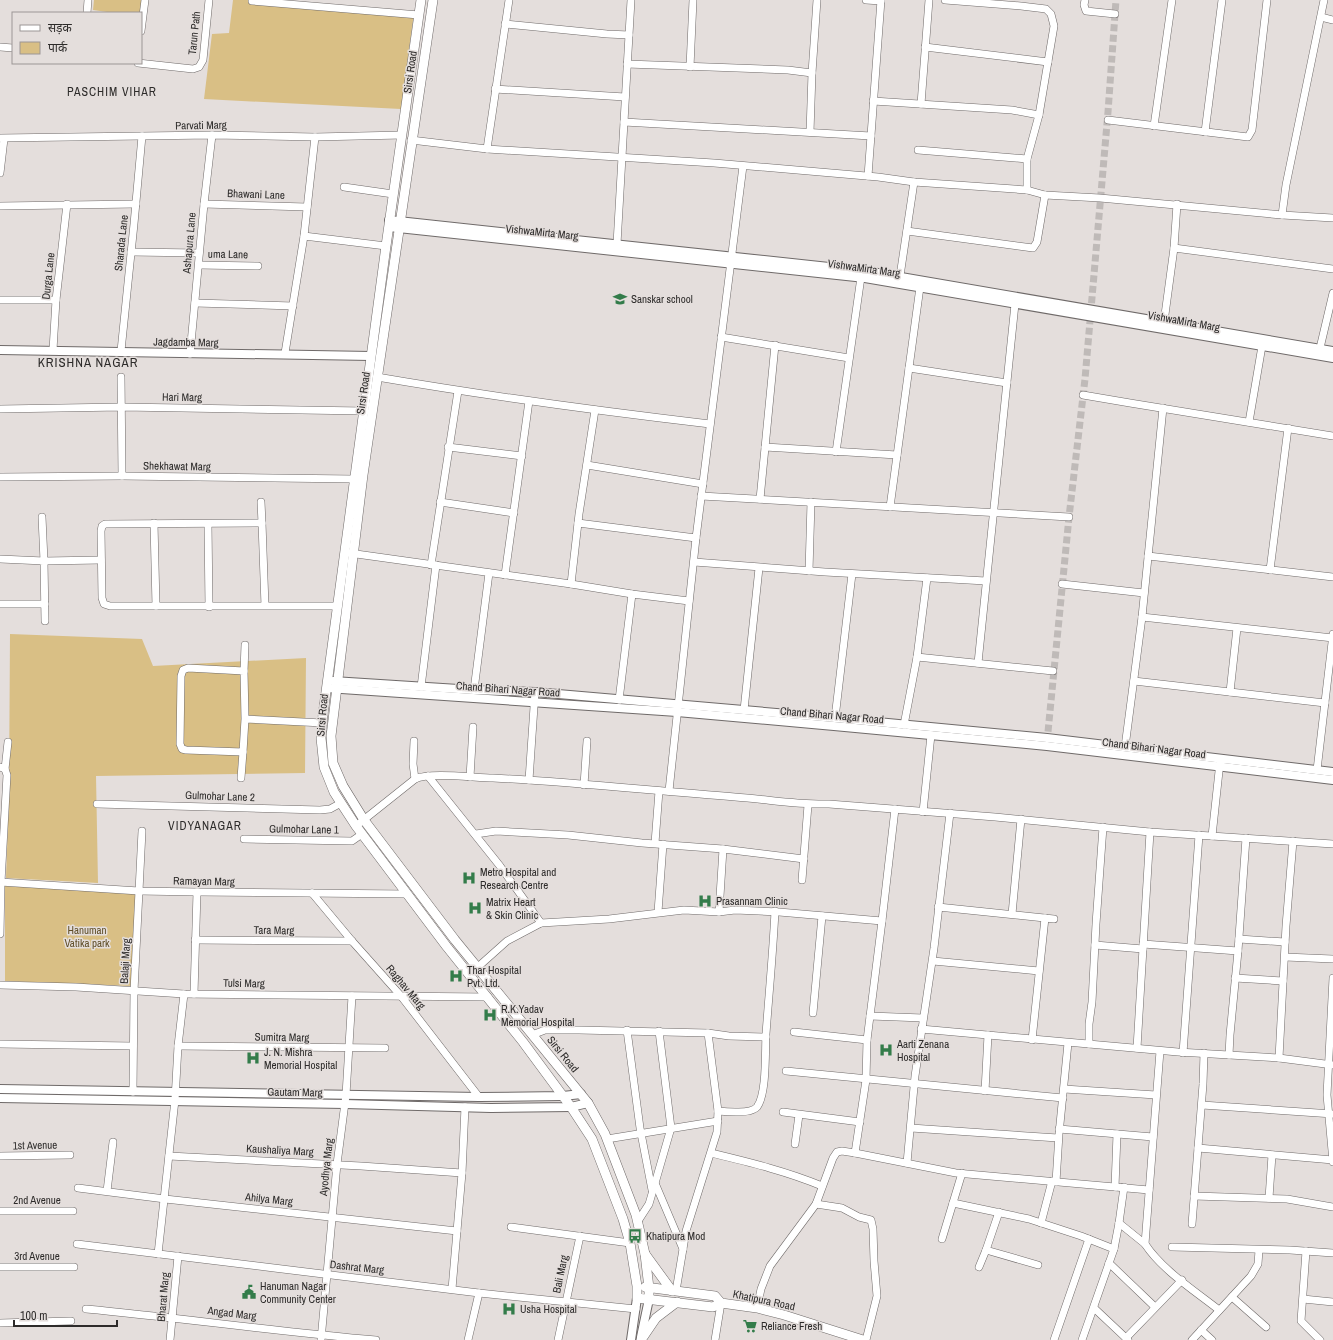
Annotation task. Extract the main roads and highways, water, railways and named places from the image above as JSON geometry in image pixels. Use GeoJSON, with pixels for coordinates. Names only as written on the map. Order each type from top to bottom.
{"type":"FeatureCollection","features":[{"type":"Feature","properties":{"kind":"main road","name":"Sirsi Road"},"geometry":{"type":"LineString","coordinates":[[421,0],[354,479],[349,553],[331,736],[333,763],[343,786],[364,820],[477,967],[588,1103],[607,1139],[638,1221],[645,1254],[649,1299],[637,1298],[637,1286],[630,1243],[623,1219],[592,1139],[571,1106],[523,1042],[359,830],[334,792],[324,767],[321,738],[337,606],[349,553],[377,377],[433,0]]}},
{"type":"Feature","properties":{"kind":"main road"},"geometry":{"type":"LineString","coordinates":[[645,1254],[674,1291]]}},
{"type":"Feature","properties":{"kind":"main road","name":"Khatipura Road"},"geometry":{"type":"LineString","coordinates":[[637,1286],[715,1296],[722,1303],[757,1308],[784,1315],[863,1340]]}},
{"type":"Feature","properties":{"kind":"main road"},"geometry":{"type":"LineString","coordinates":[[649,1299],[713,1307],[722,1303]]}},
{"type":"Feature","properties":{"kind":"main road"},"geometry":{"type":"LineString","coordinates":[[641,1340],[656,1318],[677,1302]]}},
{"type":"Feature","properties":{"kind":"tunnel"},"geometry":{"type":"LineString","coordinates":[[1047,742],[1069,517],[1085,379],[1116,0]]}},
{"type":"Feature","properties":{"kind":"place","name":"Sanskar school"},"geometry":{"type":"Point","coordinates":[620,299]}},
{"type":"Feature","properties":{"kind":"place","name":"Metro Hospital and Research Centre"},"geometry":{"type":"Point","coordinates":[469,878]}},
{"type":"Feature","properties":{"kind":"place","name":"Prasannam Clinic"},"geometry":{"type":"Point","coordinates":[705,901]}},
{"type":"Feature","properties":{"kind":"place","name":"Matrix Heart & Skin Clinic"},"geometry":{"type":"Point","coordinates":[475,908]}},
{"type":"Feature","properties":{"kind":"place","name":"Thar Hospital Pvt. Ltd."},"geometry":{"type":"Point","coordinates":[456,976]}},
{"type":"Feature","properties":{"kind":"place","name":"R.K.Yadav Memorial Hospital"},"geometry":{"type":"Point","coordinates":[490,1015]}},
{"type":"Feature","properties":{"kind":"place","name":"Aarti Zenana Hospital"},"geometry":{"type":"Point","coordinates":[886,1050]}},
{"type":"Feature","properties":{"kind":"place","name":"J. N. Mishra Memorial Hospital"},"geometry":{"type":"Point","coordinates":[253,1058]}},
{"type":"Feature","properties":{"kind":"place","name":"Khatipura Mod"},"geometry":{"type":"Point","coordinates":[635,1236]}},
{"type":"Feature","properties":{"kind":"place","name":"Hanuman Nagar Community Center"},"geometry":{"type":"Point","coordinates":[249,1292]}},
{"type":"Feature","properties":{"kind":"place","name":"Usha Hospital"},"geometry":{"type":"Point","coordinates":[509,1309]}},
{"type":"Feature","properties":{"kind":"place","name":"Reliance Fresh"},"geometry":{"type":"Point","coordinates":[750,1326]}},
{"type":"Feature","properties":{"kind":"district","name":"PASCHIM VIHAR"},"geometry":{"type":"Point","coordinates":[112,92]}},
{"type":"Feature","properties":{"kind":"district","name":"KRISHNA NAGAR"},"geometry":{"type":"Point","coordinates":[88,362]}},
{"type":"Feature","properties":{"kind":"district","name":"VIDYANAGAR"},"geometry":{"type":"Point","coordinates":[205,826]}},
{"type":"Feature","properties":{"kind":"park label","name":"Hanuman Vatika park"},"geometry":{"type":"Point","coordinates":[87,936]}}]}
